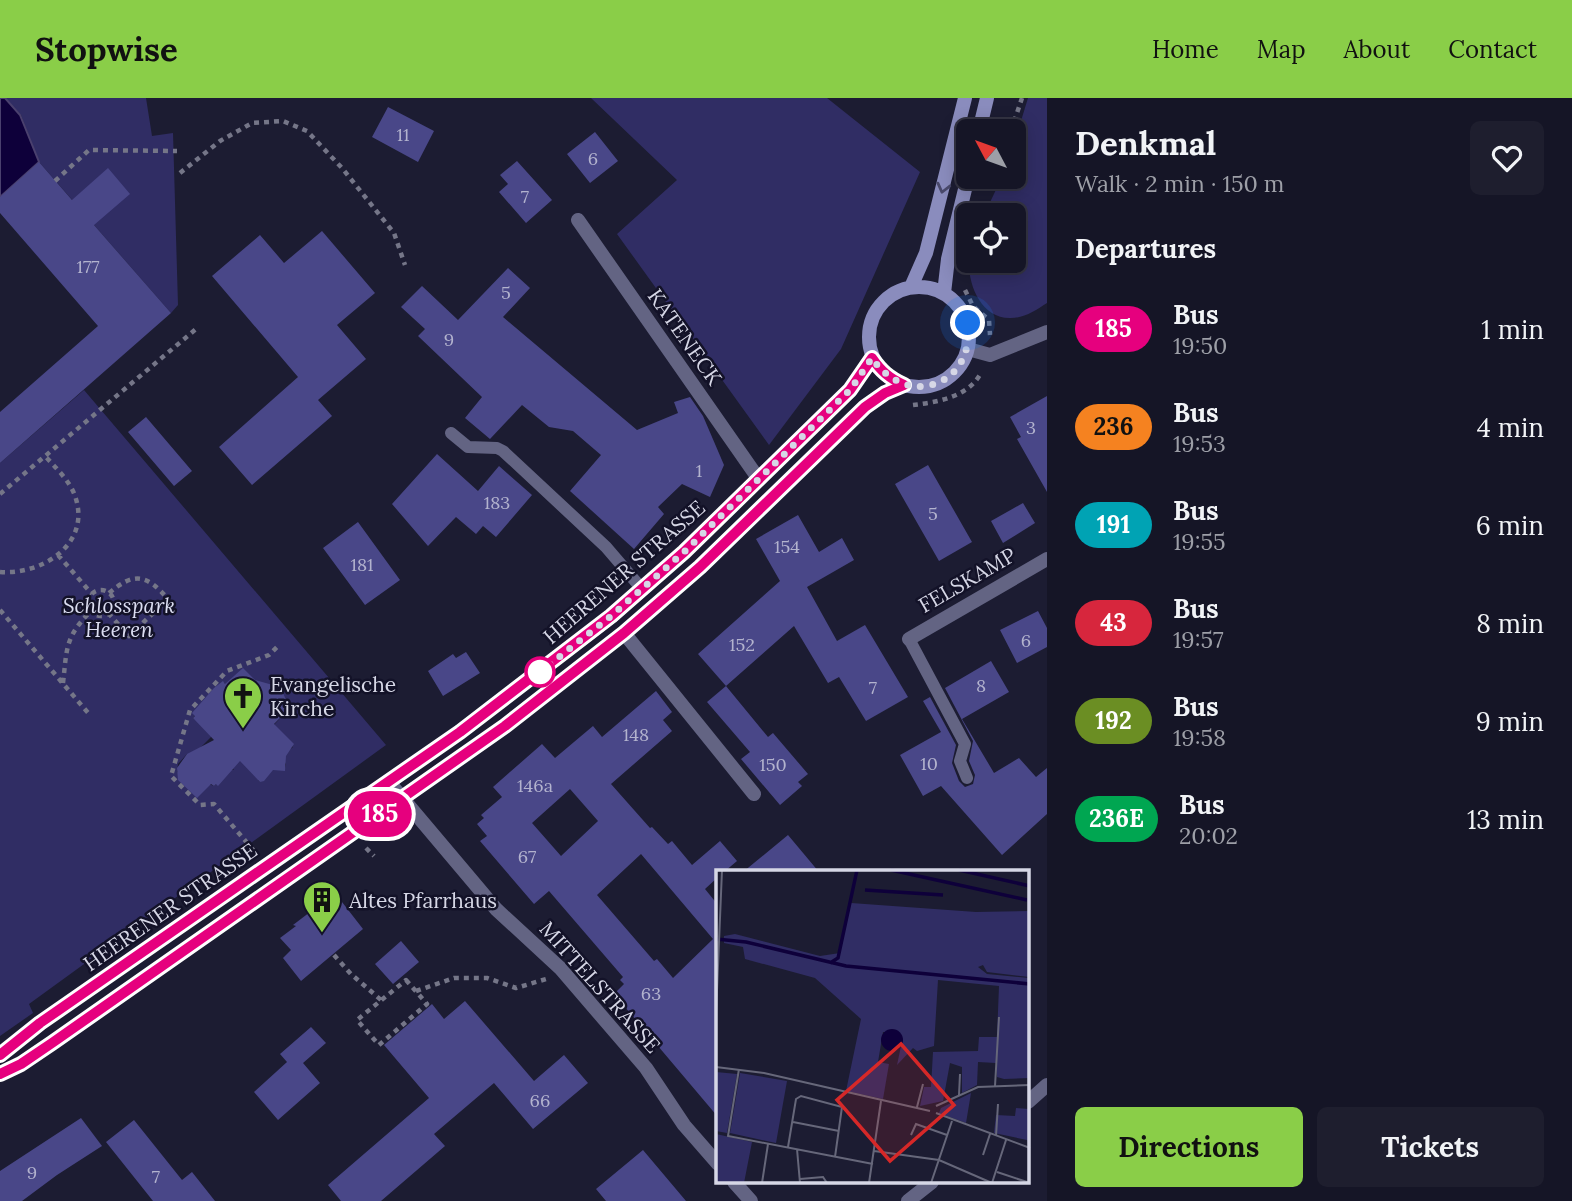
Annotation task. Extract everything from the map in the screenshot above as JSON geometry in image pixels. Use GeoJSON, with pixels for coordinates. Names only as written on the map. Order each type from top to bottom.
{"type":"FeatureCollection","features":[{"type":"Feature","properties":{"kind":"main road"},"geometry":{"type":"LineString","coordinates":[[911,286],[926,253],[965,98]]}},
{"type":"Feature","properties":{"kind":"main road"},"geometry":{"type":"LineString","coordinates":[[982,119],[988,98]]}},
{"type":"Feature","properties":{"kind":"main road"},"geometry":{"type":"LineString","coordinates":[[944,293],[948,259],[965,189]]}},
{"type":"Feature","properties":{"kind":"main road"},"geometry":{"type":"LineString","coordinates":[[904,385],[886,374],[872,358],[869,342],[869,327],[874,312],[896,291],[911,286],[928,287],[944,293],[962,311],[968,323],[968,349]]}},
{"type":"Feature","properties":{"kind":"main road","name":"HEERENER STRASSE"},"geometry":{"type":"LineString","coordinates":[[0,1074],[32,1057],[505,726],[624,633],[700,567],[865,407],[885,393],[904,385],[920,387],[936,384],[950,376],[961,364],[968,349]]}},
{"type":"Feature","properties":{"kind":"main road","name":"HEERENER STRASSE"},"geometry":{"type":"LineString","coordinates":[[0,1055],[40,1023],[460,732],[611,616],[684,552],[850,390],[872,358]]}},
{"type":"Feature","properties":{"kind":"street","name":"KATENECK"},"geometry":{"type":"LineString","coordinates":[[578,220],[758,478]]}},
{"type":"Feature","properties":{"kind":"street"},"geometry":{"type":"LineString","coordinates":[[968,349],[990,355],[1047,332]]}},
{"type":"Feature","properties":{"kind":"street","name":"FELSKAMP"},"geometry":{"type":"LineString","coordinates":[[909,639],[1047,559]]}},
{"type":"Feature","properties":{"kind":"street"},"geometry":{"type":"LineString","coordinates":[[624,633],[754,794]]}},
{"type":"Feature","properties":{"kind":"street","name":"MITTELSTRASSE"},"geometry":{"type":"LineString","coordinates":[[388,781],[496,909],[559,968],[646,1068],[684,1125],[716,1162]]}},
{"type":"Feature","properties":{"kind":"street"},"geometry":{"type":"LineString","coordinates":[[1030,1100],[1047,1085]]}},
{"type":"Feature","properties":{"kind":"street"},"geometry":{"type":"LineString","coordinates":[[736,1184],[751,1201]]}},
{"type":"Feature","properties":{"kind":"street"},"geometry":{"type":"LineString","coordinates":[[908,1201],[929,1184]]}},
{"type":"Feature","properties":{"kind":"lane"},"geometry":{"type":"LineString","coordinates":[[451,433],[468,447],[497,448],[503,451],[606,547],[642,589]]}},
{"type":"Feature","properties":{"kind":"lane"},"geometry":{"type":"LineString","coordinates":[[909,639],[965,744],[960,761],[967,778]]}},
{"type":"Feature","properties":{"kind":"path"},"geometry":{"type":"LineString","coordinates":[[1014,119],[1022,98]]}},
{"type":"Feature","properties":{"kind":"path"},"geometry":{"type":"LineString","coordinates":[[180,173],[220,141],[252,123],[283,121],[307,131],[342,168],[394,233],[405,265]]}},
{"type":"Feature","properties":{"kind":"path"},"geometry":{"type":"LineString","coordinates":[[55,181],[89,150],[177,151]]}},
{"type":"Feature","properties":{"kind":"path"},"geometry":{"type":"LineString","coordinates":[[964,289],[973,306],[989,320],[990,355]]}},
{"type":"Feature","properties":{"kind":"path"},"geometry":{"type":"LineString","coordinates":[[0,494],[196,329]]}},
{"type":"Feature","properties":{"kind":"path"},"geometry":{"type":"LineString","coordinates":[[0,572],[16,573],[28,570],[58,555],[74,536],[78,522],[76,496],[45,456]]}},
{"type":"Feature","properties":{"kind":"path"},"geometry":{"type":"LineString","coordinates":[[58,555],[92,594]]}},
{"type":"Feature","properties":{"kind":"path"},"geometry":{"type":"LineString","coordinates":[[109,593],[120,583],[142,577],[169,599],[129,636],[109,614]]}},
{"type":"Feature","properties":{"kind":"path"},"geometry":{"type":"LineString","coordinates":[[101,590],[109,593],[114,603],[109,614],[98,616],[91,611],[88,604],[92,594],[101,590]]}},
{"type":"Feature","properties":{"kind":"path"},"geometry":{"type":"LineString","coordinates":[[0,610],[89,714]]}},
{"type":"Feature","properties":{"kind":"path"},"geometry":{"type":"LineString","coordinates":[[63,684],[69,638],[76,626],[91,611]]}},
{"type":"Feature","properties":{"kind":"path"},"geometry":{"type":"LineString","coordinates":[[266,865],[214,804],[200,805],[170,776],[190,710],[227,671],[269,655],[277,648]]}},
{"type":"Feature","properties":{"kind":"path"},"geometry":{"type":"LineString","coordinates":[[334,955],[351,974],[382,1000]]}},
{"type":"Feature","properties":{"kind":"path"},"geometry":{"type":"LineString","coordinates":[[415,991],[454,978],[487,978],[516,988],[543,982],[559,968]]}},
{"type":"Feature","properties":{"kind":"path"},"geometry":{"type":"LineString","coordinates":[[406,980],[427,1004],[379,1045],[358,1020],[382,1000],[406,980]]}},
{"type":"Feature","properties":{"kind":"green space"},"geometry":{"type":"Polygon","coordinates":[[[5,98],[146,98],[152,136],[173,133],[178,305],[171,313],[39,162],[21,115],[5,98]]]}},
{"type":"Feature","properties":{"kind":"green space"},"geometry":{"type":"Polygon","coordinates":[[[591,98],[827,98],[920,172],[841,349],[769,445],[617,234],[677,180],[591,98]]]}},
{"type":"Feature","properties":{"kind":"green space"},"geometry":{"type":"Polygon","coordinates":[[[1028,98],[1047,98],[1047,303],[1026,315],[1011,318],[1001,317],[985,307],[974,290],[969,273],[1026,273],[1026,203],[990,203],[996,189],[1026,189],[1026,119],[1022,119],[1028,98]]]}},
{"type":"Feature","properties":{"kind":"green space","name":"Schlosspark Heeren"},"geometry":{"type":"Polygon","coordinates":[[[84,390],[386,745],[29,1004],[33,1013],[0,1036],[0,463],[84,390]],[[223,682],[193,718],[214,734],[194,754],[187,754],[178,764],[177,772],[214,786],[230,769],[234,770],[232,767],[240,759],[260,778],[260,782],[273,766],[285,768],[286,764],[281,757],[293,747],[272,727],[286,712],[285,698],[273,685],[223,682]]]}},
{"type":"Feature","properties":{"kind":"shaded area"},"geometry":{"type":"Polygon","coordinates":[[[0,98],[5,98],[20,115],[39,162],[0,197],[0,98]]]}},
{"type":"Feature","properties":{"kind":"building"},"geometry":{"type":"Polygon","coordinates":[[[388,107],[434,131],[418,162],[372,137],[388,107]]]}},
{"type":"Feature","properties":{"kind":"building"},"geometry":{"type":"Polygon","coordinates":[[[595,132],[618,161],[590,183],[567,154],[595,132]]]}},
{"type":"Feature","properties":{"kind":"building"},"geometry":{"type":"Polygon","coordinates":[[[517,161],[552,200],[526,223],[499,192],[508,184],[500,175],[517,161]]]}},
{"type":"Feature","properties":{"kind":"building"},"geometry":{"type":"Polygon","coordinates":[[[39,162],[72,200],[108,168],[130,194],[94,225],[171,313],[0,463],[0,412],[98,326],[0,213],[0,197],[39,162]]]}},
{"type":"Feature","properties":{"kind":"building"},"geometry":{"type":"Polygon","coordinates":[[[322,231],[375,293],[337,325],[366,359],[318,400],[332,416],[252,485],[219,447],[298,377],[212,276],[260,235],[284,263],[322,231]]]}},
{"type":"Feature","properties":{"kind":"building"},"geometry":{"type":"Polygon","coordinates":[[[508,268],[530,288],[503,317],[637,430],[678,413],[674,402],[690,397],[703,416],[724,465],[710,497],[682,484],[658,507],[664,514],[634,549],[570,491],[601,455],[573,431],[549,427],[522,405],[490,439],[465,418],[482,397],[418,336],[425,329],[401,307],[422,286],[458,320],[508,268]]]}},
{"type":"Feature","properties":{"kind":"building"},"geometry":{"type":"Polygon","coordinates":[[[1047,396],[1047,492],[1017,439],[1021,437],[1010,417],[1047,396]]]}},
{"type":"Feature","properties":{"kind":"building"},"geometry":{"type":"Polygon","coordinates":[[[146,417],[192,471],[174,486],[128,432],[146,417]]]}},
{"type":"Feature","properties":{"kind":"building"},"geometry":{"type":"Polygon","coordinates":[[[437,454],[478,491],[499,466],[532,495],[496,537],[483,526],[476,534],[456,517],[428,546],[392,504],[437,454]]]}},
{"type":"Feature","properties":{"kind":"building"},"geometry":{"type":"Polygon","coordinates":[[[928,465],[972,542],[939,561],[895,484],[928,465]]]}},
{"type":"Feature","properties":{"kind":"building"},"geometry":{"type":"Polygon","coordinates":[[[1023,503],[1035,523],[1003,543],[991,521],[1023,503]]]}},
{"type":"Feature","properties":{"kind":"building"},"geometry":{"type":"Polygon","coordinates":[[[798,515],[819,552],[842,538],[854,560],[807,587],[837,641],[865,625],[908,697],[866,721],[839,677],[828,683],[794,626],[726,686],[698,654],[780,581],[756,539],[798,515]]]}},
{"type":"Feature","properties":{"kind":"building"},"geometry":{"type":"Polygon","coordinates":[[[358,522],[400,580],[365,605],[323,548],[358,522]]]}},
{"type":"Feature","properties":{"kind":"building"},"geometry":{"type":"Polygon","coordinates":[[[1038,611],[1047,628],[1047,647],[1017,663],[1000,630],[1038,611]]]}},
{"type":"Feature","properties":{"kind":"building"},"geometry":{"type":"Polygon","coordinates":[[[466,652],[480,673],[443,696],[428,671],[453,654],[456,658],[466,652]]]}},
{"type":"Feature","properties":{"kind":"building"},"geometry":{"type":"Polygon","coordinates":[[[991,661],[1009,692],[962,719],[994,773],[1019,758],[1036,777],[1047,768],[1047,814],[1002,855],[941,786],[923,796],[900,755],[941,732],[923,701],[930,697],[956,745],[952,763],[959,781],[965,787],[973,784],[975,775],[969,761],[973,741],[945,688],[991,661]]]}},
{"type":"Feature","properties":{"kind":"building","name":"Evangelische Kirche"},"geometry":{"type":"Polygon","coordinates":[[[243,668],[255,680],[280,687],[290,708],[274,724],[294,744],[286,756],[285,771],[273,770],[260,782],[240,761],[218,786],[211,784],[197,798],[178,780],[177,768],[187,754],[214,740],[193,718],[195,716],[192,713],[214,688],[223,681],[225,684],[243,668]]]}},
{"type":"Feature","properties":{"kind":"building"},"geometry":{"type":"Polygon","coordinates":[[[726,686],[768,737],[773,733],[808,774],[798,782],[802,786],[780,805],[741,759],[750,752],[707,702],[726,686]]]}},
{"type":"Feature","properties":{"kind":"building"},"geometry":{"type":"Polygon","coordinates":[[[656,691],[672,712],[663,720],[672,731],[611,784],[650,828],[668,844],[672,841],[692,865],[720,841],[737,861],[726,870],[716,870],[716,879],[705,889],[716,903],[716,1115],[614,994],[624,984],[620,980],[623,977],[549,891],[534,904],[480,841],[487,836],[477,824],[484,818],[481,815],[502,797],[493,787],[542,744],[555,758],[593,726],[602,737],[656,691]],[[570,789],[532,823],[561,856],[598,821],[570,789]],[[641,854],[597,895],[654,961],[657,959],[673,978],[713,939],[641,854]]]}},
{"type":"Feature","properties":{"kind":"building"},"geometry":{"type":"Polygon","coordinates":[[[788,835],[817,870],[745,870],[788,835]]]}},
{"type":"Feature","properties":{"kind":"building","name":"Altes Pfarrhaus"},"geometry":{"type":"Polygon","coordinates":[[[335,893],[363,929],[301,981],[283,958],[291,950],[280,938],[335,893]]]}},
{"type":"Feature","properties":{"kind":"building"},"geometry":{"type":"Polygon","coordinates":[[[401,941],[419,962],[393,984],[375,964],[401,941]]]}},
{"type":"Feature","properties":{"kind":"building"},"geometry":{"type":"Polygon","coordinates":[[[465,1001],[534,1081],[564,1055],[588,1083],[533,1129],[494,1083],[434,1134],[445,1146],[381,1201],[341,1201],[328,1185],[429,1098],[384,1045],[432,1004],[444,1019],[465,1001]]]}},
{"type":"Feature","properties":{"kind":"building"},"geometry":{"type":"Polygon","coordinates":[[[311,1027],[326,1043],[303,1063],[320,1083],[278,1120],[254,1092],[287,1062],[280,1054],[311,1027]]]}},
{"type":"Feature","properties":{"kind":"building"},"geometry":{"type":"Polygon","coordinates":[[[81,1118],[102,1146],[22,1201],[0,1201],[0,1171],[81,1118]]]}},
{"type":"Feature","properties":{"kind":"building"},"geometry":{"type":"Polygon","coordinates":[[[134,1120],[182,1180],[192,1172],[215,1201],[153,1201],[106,1142],[134,1120]]]}},
{"type":"Feature","properties":{"kind":"building"},"geometry":{"type":"Polygon","coordinates":[[[643,1150],[686,1201],[606,1201],[596,1189],[643,1150]]]}},
{"type":"Feature","properties":{"kind":"bus line","name":"185"},"geometry":{"type":"LineString","coordinates":[[0,1055],[40,1023],[460,732],[611,616],[684,552],[850,390],[872,358],[880,370],[904,385],[885,393],[865,407],[700,567],[624,633],[505,726],[52,1043],[21,1064],[0,1074]]}},
{"type":"Feature","properties":{"kind":"place","name":"Evangelische Kirche"},"geometry":{"type":"Point","coordinates":[243,730]}},
{"type":"Feature","properties":{"kind":"place","name":"Altes Pfarrhaus"},"geometry":{"type":"Point","coordinates":[322,934]}},
{"type":"Feature","properties":{"kind":"route"},"geometry":{"type":"LineString","coordinates":[[540,672],[611,616],[684,552],[850,390],[872,358],[880,370],[904,385],[920,387],[936,384],[950,376],[961,364],[968,349],[968,323]]}}]}
